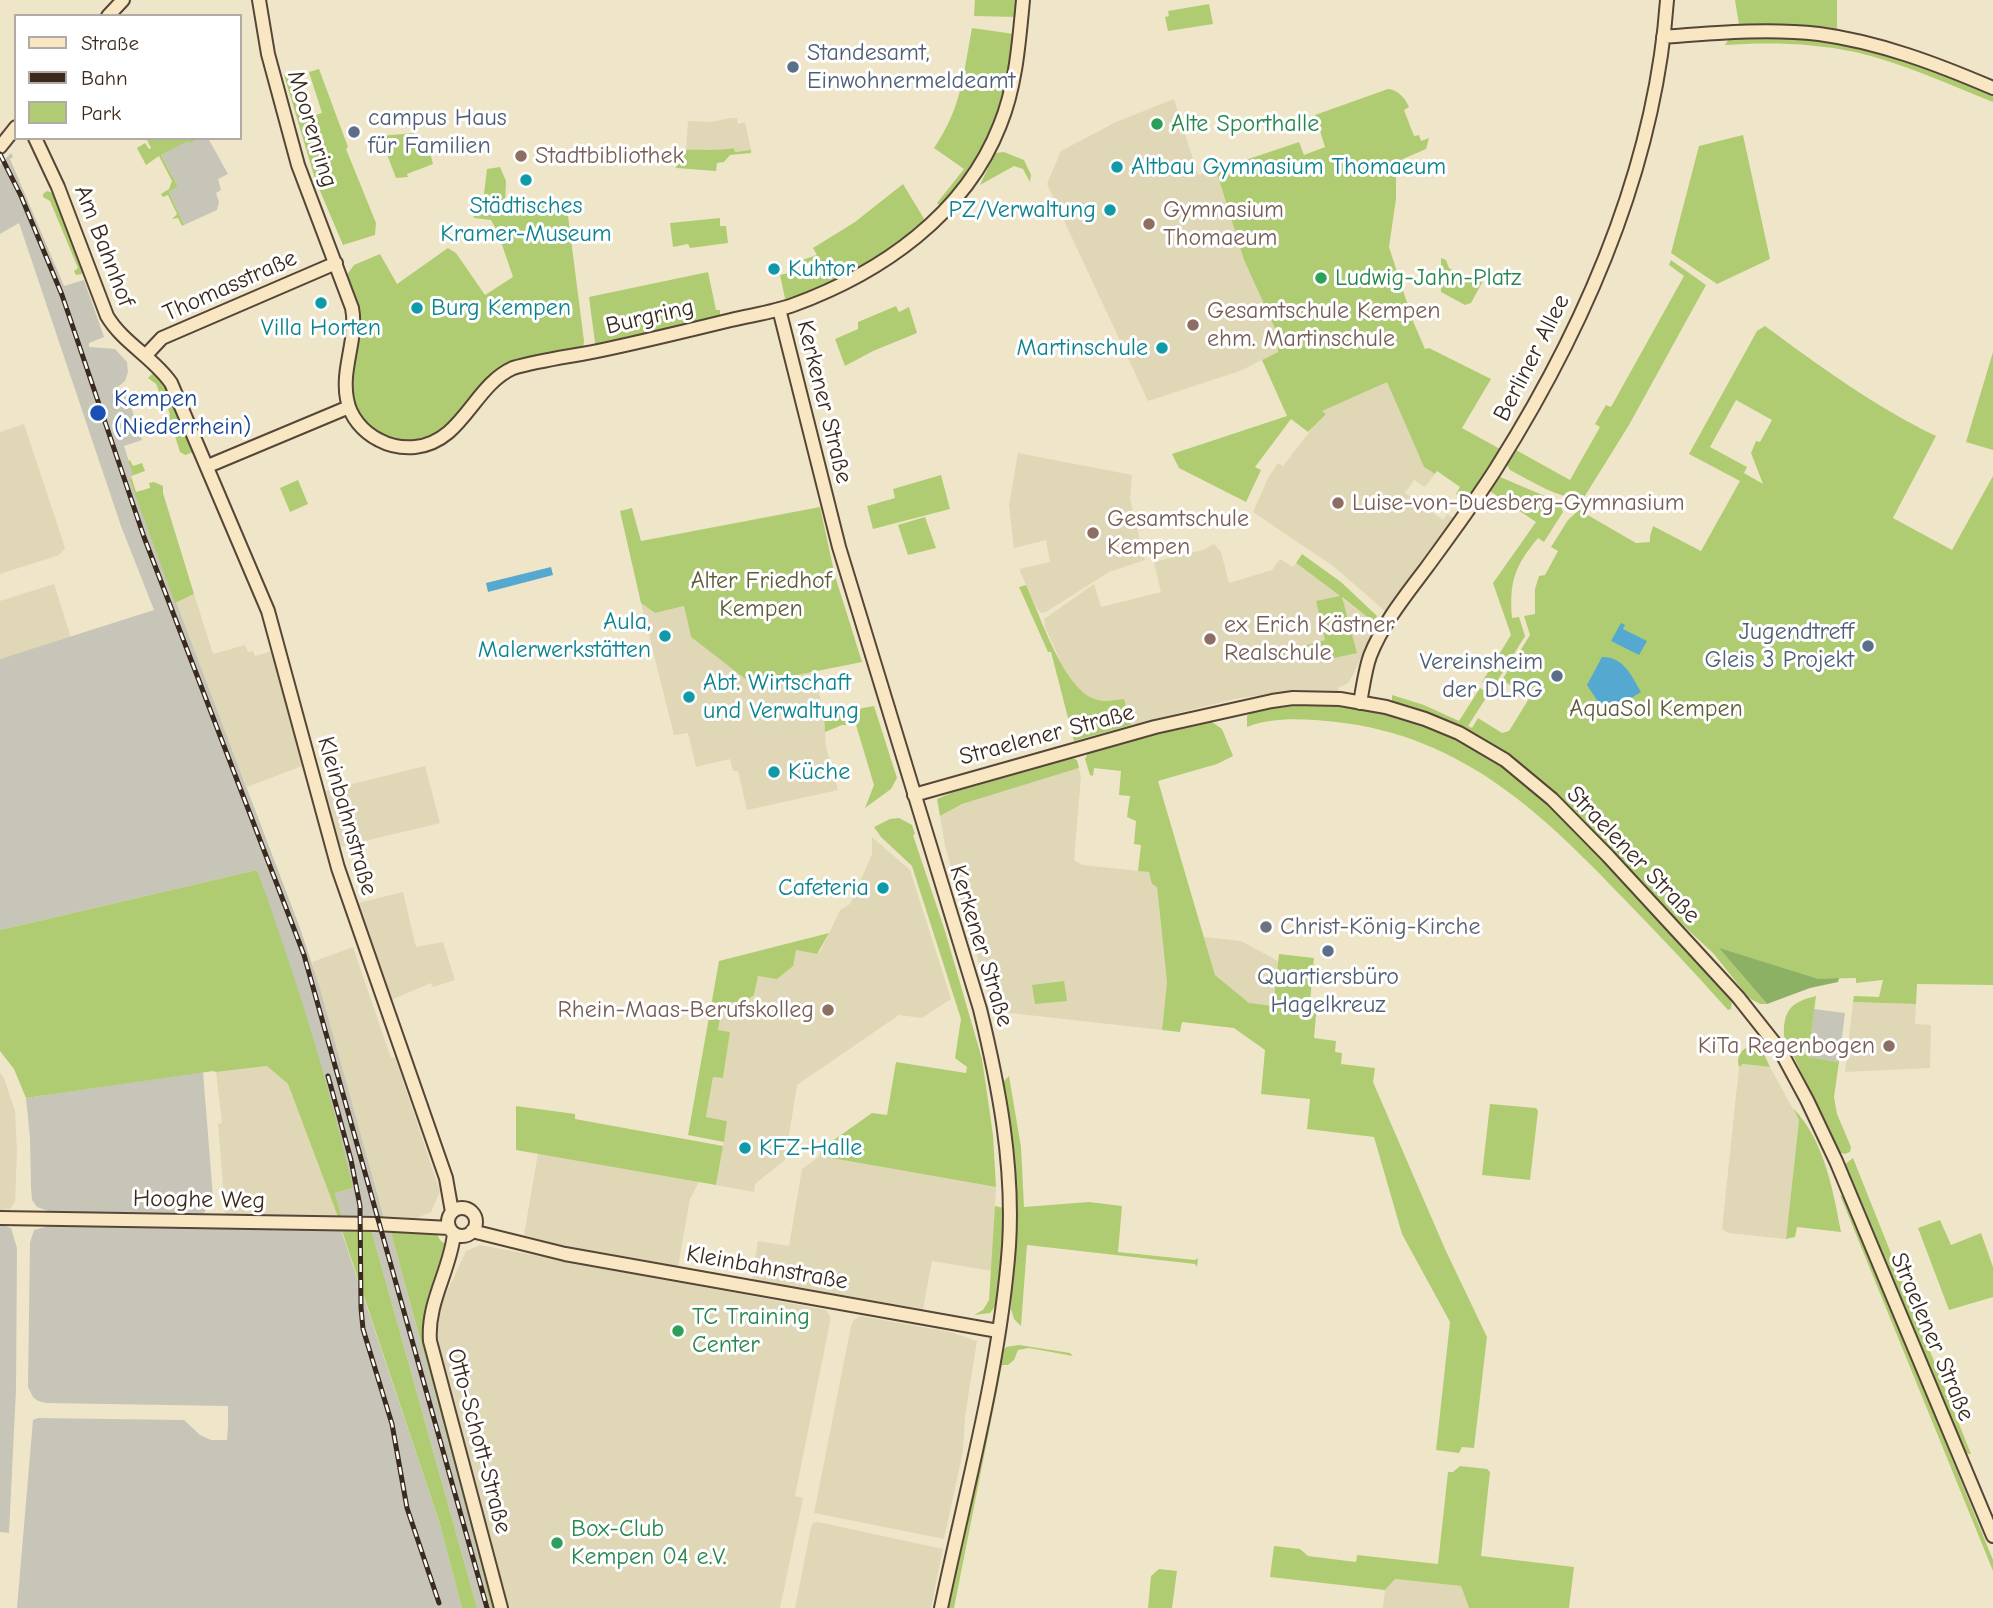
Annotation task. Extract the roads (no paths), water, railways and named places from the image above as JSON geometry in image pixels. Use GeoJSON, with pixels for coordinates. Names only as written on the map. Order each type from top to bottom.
{"type":"FeatureCollection","features":[{"type":"Feature","properties":{"kind":"street"},"geometry":{"type":"LineString","coordinates":[[110,14],[123,0]]}},
{"type":"Feature","properties":{"kind":"street","name":"Burgring"},"geometry":{"type":"LineString","coordinates":[[349,408],[364,430],[378,439],[402,447],[426,445],[450,432],[485,388],[498,376],[513,368],[779,309],[838,286],[890,257],[932,224],[962,191],[985,158],[1004,113],[1015,66],[1023,0]]}},
{"type":"Feature","properties":{"kind":"street","name":"Berliner Allee"},"geometry":{"type":"LineString","coordinates":[[1360,703],[1370,656],[1388,622],[1470,508],[1554,369],[1608,250],[1650,117],[1667,0]]}},
{"type":"Feature","properties":{"kind":"street","name":"Moorenring"},"geometry":{"type":"LineString","coordinates":[[258,2],[272,73],[298,165],[336,262]]}},
{"type":"Feature","properties":{"kind":"street"},"geometry":{"type":"LineString","coordinates":[[1663,37],[1750,32],[1819,34],[1870,44],[1909,56],[1993,88]]}},
{"type":"Feature","properties":{"kind":"street"},"geometry":{"type":"LineString","coordinates":[[0,147],[14,130]]}},
{"type":"Feature","properties":{"kind":"street"},"geometry":{"type":"LineString","coordinates":[[0,156],[14,140]]}},
{"type":"Feature","properties":{"kind":"street","name":"Am Bahnhof"},"geometry":{"type":"LineString","coordinates":[[36,140],[48,161],[107,316],[119,334],[158,365],[175,391],[208,466]]}},
{"type":"Feature","properties":{"kind":"street"},"geometry":{"type":"LineString","coordinates":[[208,466],[349,408],[346,380],[353,341],[354,316],[336,262]]}},
{"type":"Feature","properties":{"kind":"street","name":"Thomasstraße"},"geometry":{"type":"LineString","coordinates":[[146,355],[162,338],[336,262]]}},
{"type":"Feature","properties":{"kind":"street","name":"Kerkener Straße"},"geometry":{"type":"LineString","coordinates":[[779,309],[839,547],[980,1009],[1006,1129],[1010,1203],[1009,1246],[998,1331],[941,1608]]}},
{"type":"Feature","properties":{"kind":"street","name":"Kleinbahnstraße"},"geometry":{"type":"LineString","coordinates":[[208,466],[268,611],[338,868],[460,1223],[565,1254],[998,1331]]}},
{"type":"Feature","properties":{"kind":"street","name":"Straelener Straße"},"geometry":{"type":"LineString","coordinates":[[914,795],[1228,709],[1293,698],[1340,699],[1399,711],[1459,733],[1505,760],[1537,785],[1666,919],[1738,997],[1787,1062],[1836,1161],[1993,1536]]}},
{"type":"Feature","properties":{"kind":"street","name":"Hooghe Weg"},"geometry":{"type":"LineString","coordinates":[[0,1218],[397,1226],[460,1223]]}},
{"type":"Feature","properties":{"kind":"street","name":"Otto-Schott-Straße"},"geometry":{"type":"LineString","coordinates":[[460,1223],[455,1261],[440,1286],[430,1316],[430,1332],[434,1359],[501,1608]]}},
{"type":"Feature","properties":{"kind":"water"},"geometry":{"type":"Polygon","coordinates":[[[551,567],[553,575],[488,592],[486,583],[551,567]]]}},
{"type":"Feature","properties":{"kind":"water"},"geometry":{"type":"Polygon","coordinates":[[[1621,623],[1625,625],[1623,629],[1647,641],[1639,655],[1611,641],[1621,623]]]}},
{"type":"Feature","properties":{"kind":"water"},"geometry":{"type":"Polygon","coordinates":[[[1602,657],[1621,664],[1641,692],[1606,714],[1587,685],[1602,657]]]}},
{"type":"Feature","properties":{"kind":"railway"},"geometry":{"type":"LineString","coordinates":[[0,154],[21,196],[62,295],[144,537],[304,955],[487,1608]]}},
{"type":"Feature","properties":{"kind":"railway"},"geometry":{"type":"LineString","coordinates":[[328,1076],[351,1160],[360,1206],[363,1329],[392,1424],[407,1508],[439,1603]]}},
{"type":"Feature","properties":{"kind":"place","name":"Standesamt, Einwohnermeldeamt"},"geometry":{"type":"Point","coordinates":[793,67]}},
{"type":"Feature","properties":{"kind":"place","name":"Alte Sporthalle"},"geometry":{"type":"Point","coordinates":[1157,124]}},
{"type":"Feature","properties":{"kind":"place","name":"campus Haus für Familien"},"geometry":{"type":"Point","coordinates":[354,132]}},
{"type":"Feature","properties":{"kind":"place","name":"Stadtbibliothek"},"geometry":{"type":"Point","coordinates":[521,156]}},
{"type":"Feature","properties":{"kind":"place","name":"Altbau Gymnasium Thomaeum"},"geometry":{"type":"Point","coordinates":[1117,167]}},
{"type":"Feature","properties":{"kind":"place","name":"Städtisches Kramer-Museum"},"geometry":{"type":"Point","coordinates":[526,180]}},
{"type":"Feature","properties":{"kind":"place","name":"PZ/Verwaltung"},"geometry":{"type":"Point","coordinates":[1110,210]}},
{"type":"Feature","properties":{"kind":"place","name":"Gymnasium Thomaeum"},"geometry":{"type":"Point","coordinates":[1149,224]}},
{"type":"Feature","properties":{"kind":"place","name":"Kuhtor"},"geometry":{"type":"Point","coordinates":[774,269]}},
{"type":"Feature","properties":{"kind":"place","name":"Ludwig-Jahn-Platz"},"geometry":{"type":"Point","coordinates":[1321,278]}},
{"type":"Feature","properties":{"kind":"place","name":"Villa Horten"},"geometry":{"type":"Point","coordinates":[321,303]}},
{"type":"Feature","properties":{"kind":"place","name":"Burg Kempen"},"geometry":{"type":"Point","coordinates":[417,308]}},
{"type":"Feature","properties":{"kind":"place","name":"Gesamtschule Kempen ehm. Martinschule"},"geometry":{"type":"Point","coordinates":[1193,325]}},
{"type":"Feature","properties":{"kind":"place","name":"Martinschule"},"geometry":{"type":"Point","coordinates":[1162,348]}},
{"type":"Feature","properties":{"kind":"place","name":"Kempen (Niederrhein)"},"geometry":{"type":"Point","coordinates":[98,413]}},
{"type":"Feature","properties":{"kind":"place","name":"Luise-von-Duesberg-Gymnasium"},"geometry":{"type":"Point","coordinates":[1338,503]}},
{"type":"Feature","properties":{"kind":"place","name":"Gesamtschule Kempen"},"geometry":{"type":"Point","coordinates":[1093,533]}},
{"type":"Feature","properties":{"kind":"place","name":"Aula, Malerwerkstätten"},"geometry":{"type":"Point","coordinates":[665,636]}},
{"type":"Feature","properties":{"kind":"place","name":"ex Erich Kästner Realschule"},"geometry":{"type":"Point","coordinates":[1210,639]}},
{"type":"Feature","properties":{"kind":"place","name":"Jugendtreff Gleis 3 Projekt"},"geometry":{"type":"Point","coordinates":[1868,646]}},
{"type":"Feature","properties":{"kind":"place","name":"Vereinsheim der DLRG"},"geometry":{"type":"Point","coordinates":[1557,676]}},
{"type":"Feature","properties":{"kind":"place","name":"Abt. Wirtschaft und Verwaltung"},"geometry":{"type":"Point","coordinates":[689,697]}},
{"type":"Feature","properties":{"kind":"place","name":"Küche"},"geometry":{"type":"Point","coordinates":[774,772]}},
{"type":"Feature","properties":{"kind":"place","name":"Cafeteria"},"geometry":{"type":"Point","coordinates":[883,888]}},
{"type":"Feature","properties":{"kind":"place","name":"Christ-König-Kirche"},"geometry":{"type":"Point","coordinates":[1266,927]}},
{"type":"Feature","properties":{"kind":"place","name":"Quartiersbüro Hagelkreuz"},"geometry":{"type":"Point","coordinates":[1328,951]}},
{"type":"Feature","properties":{"kind":"place","name":"Rhein-Maas-Berufskolleg"},"geometry":{"type":"Point","coordinates":[828,1010]}},
{"type":"Feature","properties":{"kind":"place","name":"KiTa Regenbogen"},"geometry":{"type":"Point","coordinates":[1889,1046]}},
{"type":"Feature","properties":{"kind":"place","name":"KFZ-Halle"},"geometry":{"type":"Point","coordinates":[745,1148]}},
{"type":"Feature","properties":{"kind":"place","name":"TC Training Center"},"geometry":{"type":"Point","coordinates":[678,1331]}},
{"type":"Feature","properties":{"kind":"place","name":"Box-Club Kempen 04 e.V."},"geometry":{"type":"Point","coordinates":[557,1543]}},
{"type":"Feature","properties":{"kind":"park label","name":"Alter Friedhof Kempen"},"geometry":{"type":"Point","coordinates":[761,595]}},
{"type":"Feature","properties":{"kind":"park label","name":"AquaSol Kempen"},"geometry":{"type":"Point","coordinates":[1656,709]}}]}
